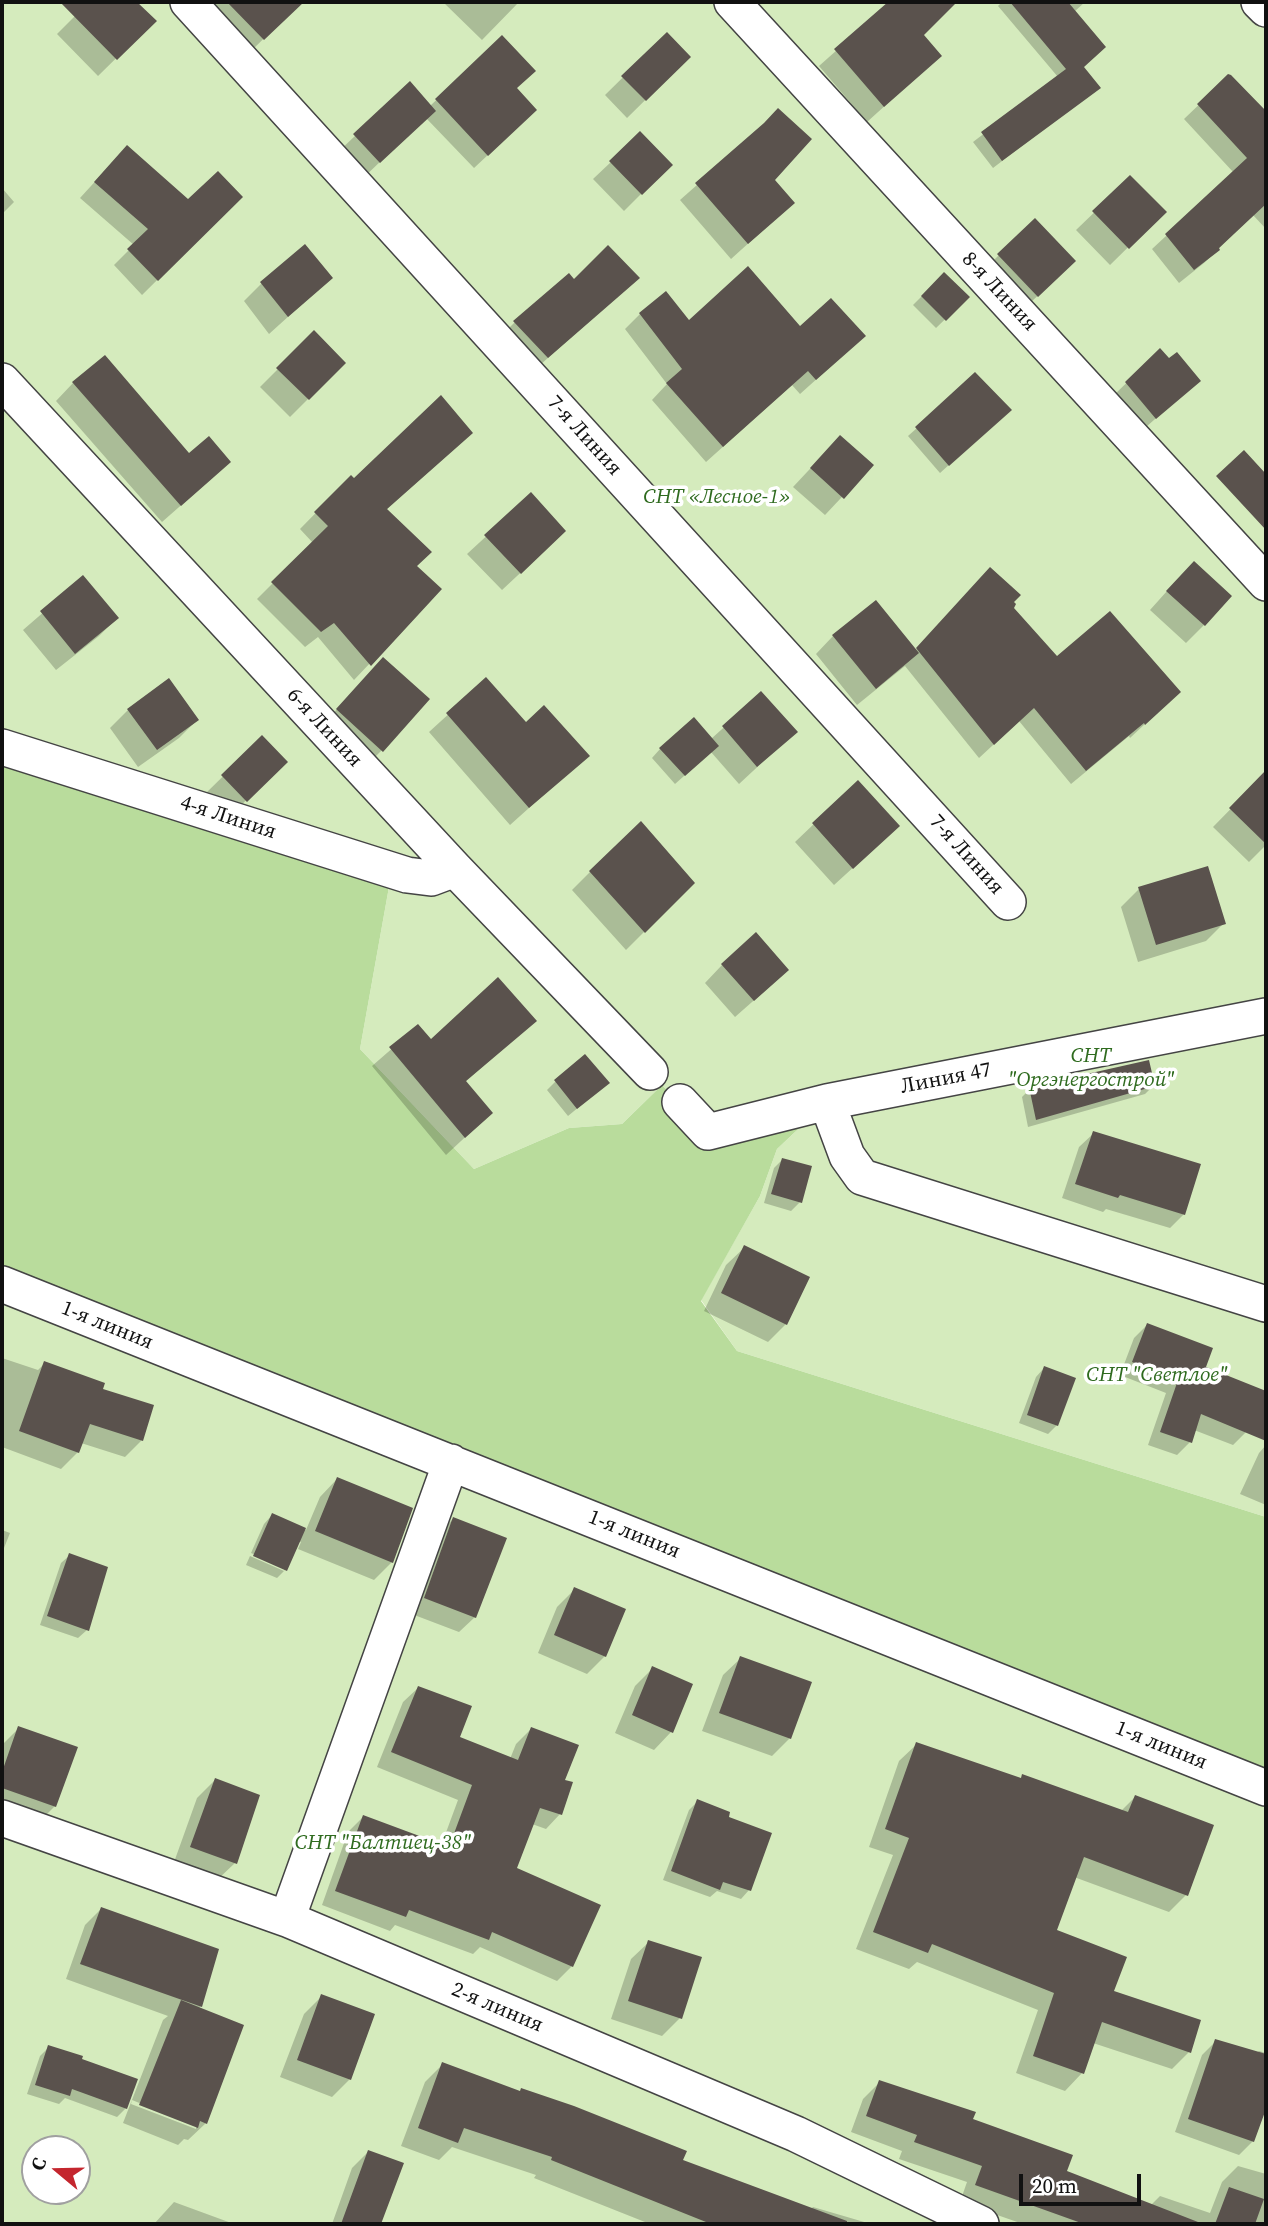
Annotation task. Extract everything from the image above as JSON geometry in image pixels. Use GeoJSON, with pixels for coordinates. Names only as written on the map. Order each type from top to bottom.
{"type":"FeatureCollection","features":[{"type":"Feature","properties":{"kind":"street","name":"7-я Линия"},"geometry":{"type":"LineString","coordinates":[[188,2],[1007,902]]}},
{"type":"Feature","properties":{"kind":"street","name":"8-я Линия"},"geometry":{"type":"LineString","coordinates":[[732,2],[1266,583]]}},
{"type":"Feature","properties":{"kind":"street"},"geometry":{"type":"LineString","coordinates":[[1259,2],[1266,9]]}},
{"type":"Feature","properties":{"kind":"street","name":"6-я Линия"},"geometry":{"type":"LineString","coordinates":[[2,381],[455,869],[650,1072]]}},
{"type":"Feature","properties":{"kind":"street","name":"4-я Линия"},"geometry":{"type":"LineString","coordinates":[[2,747],[407,875],[431,878],[455,869]]}},
{"type":"Feature","properties":{"kind":"street","name":"Линия 47"},"geometry":{"type":"LineString","coordinates":[[680,1102],[708,1132],[827,1102],[1266,1016]]}},
{"type":"Feature","properties":{"kind":"street"},"geometry":{"type":"LineString","coordinates":[[827,1102],[847,1156],[862,1177],[1266,1304]]}},
{"type":"Feature","properties":{"kind":"street","name":"1-я линия"},"geometry":{"type":"LineString","coordinates":[[2,1284],[1266,1788]]}},
{"type":"Feature","properties":{"kind":"street"},"geometry":{"type":"LineString","coordinates":[[287,1919],[451,1461]]}},
{"type":"Feature","properties":{"kind":"street","name":"2-я линия"},"geometry":{"type":"LineString","coordinates":[[2,1818],[287,1919],[796,2134],[981,2224]]}},
{"type":"Feature","properties":{"kind":"green space","name":"СНТ «Лесное-1»"},"geometry":{"type":"Polygon","coordinates":[[[2,2],[1266,2],[1266,1517],[737,1351],[701,1300],[760,1196],[777,1149],[826,1103],[708,1132],[662,1085],[622,1124],[569,1128],[474,1169],[360,1049],[392,870],[2,747],[2,2]]]}},
{"type":"Feature","properties":{"kind":"green space"},"geometry":{"type":"Polygon","coordinates":[[[2,747],[392,870],[360,1049],[474,1169],[569,1128],[622,1124],[662,1085],[708,1132],[827,1102],[777,1149],[760,1196],[701,1301],[737,1351],[1266,1517],[1266,1788],[2,1284],[2,747]]]}},
{"type":"Feature","properties":{"kind":"green space","name":"СНТ \"Балтиец-38\""},"geometry":{"type":"Polygon","coordinates":[[[2,1284],[1266,1788],[1266,2224],[2,2224],[2,1284]]]}},
{"type":"Feature","properties":{"kind":"building"},"geometry":{"type":"Polygon","coordinates":[[[60,2],[137,2],[157,21],[117,60],[60,2]]]}},
{"type":"Feature","properties":{"kind":"building"},"geometry":{"type":"Polygon","coordinates":[[[227,2],[304,2],[264,40],[227,2]]]}},
{"type":"Feature","properties":{"kind":"building"},"geometry":{"type":"Polygon","coordinates":[[[888,2],[957,2],[924,35],[942,56],[884,107],[834,49],[888,2]]]}},
{"type":"Feature","properties":{"kind":"building"},"geometry":{"type":"Polygon","coordinates":[[[1010,2],[1068,2],[1106,47],[1084,67],[1101,88],[1002,161],[981,132],[1066,69],[1010,2]]]}},
{"type":"Feature","properties":{"kind":"building"},"geometry":{"type":"Polygon","coordinates":[[[667,32],[691,57],[646,101],[621,76],[667,32]]]}},
{"type":"Feature","properties":{"kind":"building"},"geometry":{"type":"Polygon","coordinates":[[[502,35],[536,71],[517,88],[537,110],[488,156],[435,99],[502,35]]]}},
{"type":"Feature","properties":{"kind":"building"},"geometry":{"type":"Polygon","coordinates":[[[1228,74],[1266,111],[1266,204],[1219,248],[1220,250],[1194,270],[1165,234],[1247,158],[1197,104],[1228,74]]]}},
{"type":"Feature","properties":{"kind":"building"},"geometry":{"type":"Polygon","coordinates":[[[410,81],[436,111],[380,163],[353,134],[410,81]]]}},
{"type":"Feature","properties":{"kind":"building"},"geometry":{"type":"Polygon","coordinates":[[[778,108],[812,139],[775,180],[795,203],[748,244],[695,183],[778,108]]]}},
{"type":"Feature","properties":{"kind":"building"},"geometry":{"type":"Polygon","coordinates":[[[640,131],[673,165],[642,195],[609,161],[640,131]]]}},
{"type":"Feature","properties":{"kind":"building"},"geometry":{"type":"Polygon","coordinates":[[[127,145],[188,199],[218,171],[243,197],[158,281],[127,249],[148,229],[94,182],[127,145]]]}},
{"type":"Feature","properties":{"kind":"building"},"geometry":{"type":"Polygon","coordinates":[[[1130,175],[1167,212],[1129,249],[1092,211],[1130,175]]]}},
{"type":"Feature","properties":{"kind":"building"},"geometry":{"type":"Polygon","coordinates":[[[1035,218],[1076,261],[1038,297],[997,254],[1035,218]]]}},
{"type":"Feature","properties":{"kind":"building"},"geometry":{"type":"Polygon","coordinates":[[[305,244],[333,278],[288,317],[260,282],[305,244]]]}},
{"type":"Feature","properties":{"kind":"building"},"geometry":{"type":"Polygon","coordinates":[[[608,245],[640,278],[548,358],[513,321],[569,273],[574,279],[608,245]]]}},
{"type":"Feature","properties":{"kind":"building"},"geometry":{"type":"Polygon","coordinates":[[[748,266],[800,326],[831,298],[866,336],[816,380],[808,371],[723,447],[666,383],[682,369],[639,313],[666,291],[689,320],[748,266]]]}},
{"type":"Feature","properties":{"kind":"building"},"geometry":{"type":"Polygon","coordinates":[[[944,272],[970,297],[946,321],[921,296],[944,272]]]}},
{"type":"Feature","properties":{"kind":"building"},"geometry":{"type":"Polygon","coordinates":[[[314,330],[346,363],[309,400],[276,368],[314,330]]]}},
{"type":"Feature","properties":{"kind":"building"},"geometry":{"type":"Polygon","coordinates":[[[1160,348],[1169,358],[1177,352],[1201,381],[1156,419],[1125,382],[1160,348]]]}},
{"type":"Feature","properties":{"kind":"building"},"geometry":{"type":"Polygon","coordinates":[[[105,355],[189,453],[209,436],[231,462],[181,506],[72,382],[105,355]]]}},
{"type":"Feature","properties":{"kind":"building"},"geometry":{"type":"Polygon","coordinates":[[[975,372],[1012,410],[949,466],[915,427],[975,372]]]}},
{"type":"Feature","properties":{"kind":"building"},"geometry":{"type":"Polygon","coordinates":[[[441,395],[473,433],[387,509],[432,552],[417,566],[442,589],[371,666],[334,623],[321,632],[271,582],[328,526],[314,512],[351,475],[354,478],[441,395]]]}},
{"type":"Feature","properties":{"kind":"building"},"geometry":{"type":"Polygon","coordinates":[[[840,435],[874,465],[844,499],[810,468],[840,435]]]}},
{"type":"Feature","properties":{"kind":"building"},"geometry":{"type":"Polygon","coordinates":[[[1244,450],[1266,474],[1266,530],[1216,476],[1244,450]]]}},
{"type":"Feature","properties":{"kind":"building"},"geometry":{"type":"Polygon","coordinates":[[[531,492],[566,531],[521,574],[484,535],[531,492]]]}},
{"type":"Feature","properties":{"kind":"building"},"geometry":{"type":"Polygon","coordinates":[[[1194,561],[1232,596],[1205,626],[1166,591],[1194,561]]]}},
{"type":"Feature","properties":{"kind":"building"},"geometry":{"type":"Polygon","coordinates":[[[990,567],[1021,595],[1014,602],[1014,608],[1057,656],[1110,611],[1181,692],[1145,725],[1144,723],[1086,771],[1034,708],[994,745],[916,648],[990,567]]]}},
{"type":"Feature","properties":{"kind":"building"},"geometry":{"type":"Polygon","coordinates":[[[83,575],[119,618],[75,654],[40,611],[83,575]]]}},
{"type":"Feature","properties":{"kind":"building"},"geometry":{"type":"Polygon","coordinates":[[[876,600],[919,653],[876,689],[832,635],[876,600]]]}},
{"type":"Feature","properties":{"kind":"building"},"geometry":{"type":"Polygon","coordinates":[[[383,657],[430,699],[383,752],[336,709],[383,657]]]}},
{"type":"Feature","properties":{"kind":"building"},"geometry":{"type":"Polygon","coordinates":[[[486,677],[526,722],[544,705],[590,756],[529,808],[446,713],[486,677]]]}},
{"type":"Feature","properties":{"kind":"building"},"geometry":{"type":"Polygon","coordinates":[[[169,678],[199,720],[157,750],[127,709],[169,678]]]}},
{"type":"Feature","properties":{"kind":"building"},"geometry":{"type":"Polygon","coordinates":[[[761,691],[798,732],[757,767],[722,726],[761,691]]]}},
{"type":"Feature","properties":{"kind":"building"},"geometry":{"type":"Polygon","coordinates":[[[694,717],[719,746],[685,776],[659,748],[694,717]]]}},
{"type":"Feature","properties":{"kind":"building"},"geometry":{"type":"Polygon","coordinates":[[[262,735],[288,762],[247,802],[221,775],[262,735]]]}},
{"type":"Feature","properties":{"kind":"building"},"geometry":{"type":"Polygon","coordinates":[[[1266,770],[1266,844],[1229,808],[1266,770]]]}},
{"type":"Feature","properties":{"kind":"building"},"geometry":{"type":"Polygon","coordinates":[[[858,780],[900,826],[853,869],[812,823],[858,780]]]}},
{"type":"Feature","properties":{"kind":"building"},"geometry":{"type":"Polygon","coordinates":[[[641,821],[695,883],[645,933],[589,871],[641,821]]]}},
{"type":"Feature","properties":{"kind":"building"},"geometry":{"type":"Polygon","coordinates":[[[1208,866],[1226,924],[1156,945],[1138,887],[1208,866]]]}},
{"type":"Feature","properties":{"kind":"building"},"geometry":{"type":"Polygon","coordinates":[[[756,932],[789,970],[754,1001],[721,964],[756,932]]]}},
{"type":"Feature","properties":{"kind":"building"},"geometry":{"type":"Polygon","coordinates":[[[498,977],[537,1021],[466,1081],[493,1113],[465,1138],[389,1047],[418,1024],[431,1039],[498,977]]]}},
{"type":"Feature","properties":{"kind":"building"},"geometry":{"type":"Polygon","coordinates":[[[585,1054],[610,1083],[577,1109],[554,1080],[585,1054]]]}},
{"type":"Feature","properties":{"kind":"building"},"geometry":{"type":"Polygon","coordinates":[[[1149,1060],[1155,1086],[1036,1120],[1029,1087],[1149,1060]]]}},
{"type":"Feature","properties":{"kind":"building"},"geometry":{"type":"Polygon","coordinates":[[[1093,1131],[1201,1164],[1185,1215],[1075,1184],[1093,1131]]]}},
{"type":"Feature","properties":{"kind":"building"},"geometry":{"type":"Polygon","coordinates":[[[782,1158],[812,1166],[802,1203],[771,1194],[782,1158]]]}},
{"type":"Feature","properties":{"kind":"building"},"geometry":{"type":"Polygon","coordinates":[[[744,1245],[810,1277],[787,1325],[721,1293],[744,1245]]]}},
{"type":"Feature","properties":{"kind":"building"},"geometry":{"type":"Polygon","coordinates":[[[1147,1323],[1213,1348],[1206,1367],[1266,1391],[1266,1441],[1201,1414],[1192,1443],[1160,1432],[1178,1380],[1132,1362],[1147,1323]]]}},
{"type":"Feature","properties":{"kind":"building"},"geometry":{"type":"Polygon","coordinates":[[[44,1361],[105,1383],[103,1389],[154,1405],[143,1441],[90,1424],[79,1453],[19,1431],[44,1361]]]}},
{"type":"Feature","properties":{"kind":"building"},"geometry":{"type":"Polygon","coordinates":[[[1044,1366],[1076,1378],[1058,1426],[1027,1415],[1044,1366]]]}},
{"type":"Feature","properties":{"kind":"building"},"geometry":{"type":"Polygon","coordinates":[[[337,1477],[413,1508],[393,1563],[315,1531],[337,1477]]]}},
{"type":"Feature","properties":{"kind":"building"},"geometry":{"type":"Polygon","coordinates":[[[272,1513],[306,1528],[287,1571],[253,1556],[272,1513]]]}},
{"type":"Feature","properties":{"kind":"building"},"geometry":{"type":"Polygon","coordinates":[[[453,1517],[507,1538],[476,1618],[424,1598],[453,1517]]]}},
{"type":"Feature","properties":{"kind":"building"},"geometry":{"type":"Polygon","coordinates":[[[69,1553],[108,1567],[89,1631],[47,1616],[69,1553]]]}},
{"type":"Feature","properties":{"kind":"building"},"geometry":{"type":"Polygon","coordinates":[[[574,1587],[626,1609],[606,1657],[554,1635],[574,1587]]]}},
{"type":"Feature","properties":{"kind":"building"},"geometry":{"type":"Polygon","coordinates":[[[740,1656],[812,1682],[791,1739],[719,1713],[740,1656]]]}},
{"type":"Feature","properties":{"kind":"building"},"geometry":{"type":"Polygon","coordinates":[[[652,1666],[693,1684],[673,1733],[632,1715],[652,1666]]]}},
{"type":"Feature","properties":{"kind":"building"},"geometry":{"type":"Polygon","coordinates":[[[418,1686],[472,1706],[460,1737],[518,1760],[531,1727],[579,1745],[565,1780],[573,1782],[562,1815],[540,1808],[517,1868],[601,1905],[573,1967],[492,1932],[489,1940],[409,1910],[406,1917],[335,1891],[363,1815],[449,1847],[472,1785],[391,1752],[418,1686]]]}},
{"type":"Feature","properties":{"kind":"building"},"geometry":{"type":"Polygon","coordinates":[[[18,1726],[78,1747],[56,1807],[2,1788],[2,1772],[18,1726]]]}},
{"type":"Feature","properties":{"kind":"building"},"geometry":{"type":"Polygon","coordinates":[[[916,1742],[1021,1778],[1022,1774],[1128,1812],[1135,1795],[1214,1825],[1188,1896],[1084,1857],[1057,1930],[1127,1957],[1114,1991],[1201,2020],[1191,2053],[1102,2022],[1084,2074],[1033,2056],[1054,1993],[932,1944],[928,1953],[873,1932],[909,1838],[885,1829],[916,1742]]]}},
{"type":"Feature","properties":{"kind":"building"},"geometry":{"type":"Polygon","coordinates":[[[215,1778],[260,1795],[237,1864],[190,1847],[215,1778]]]}},
{"type":"Feature","properties":{"kind":"building"},"geometry":{"type":"Polygon","coordinates":[[[697,1799],[730,1812],[729,1817],[772,1833],[751,1891],[723,1882],[720,1890],[671,1871],[697,1799]]]}},
{"type":"Feature","properties":{"kind":"building"},"geometry":{"type":"Polygon","coordinates":[[[101,1907],[219,1949],[202,2007],[80,1964],[101,1907]]]}},
{"type":"Feature","properties":{"kind":"building"},"geometry":{"type":"Polygon","coordinates":[[[648,1940],[702,1957],[682,2019],[628,2001],[648,1940]]]}},
{"type":"Feature","properties":{"kind":"building"},"geometry":{"type":"Polygon","coordinates":[[[321,1994],[375,2014],[351,2080],[297,2060],[321,1994]]]}},
{"type":"Feature","properties":{"kind":"building"},"geometry":{"type":"Polygon","coordinates":[[[181,2000],[244,2025],[207,2124],[200,2121],[198,2128],[139,2105],[181,2000]]]}},
{"type":"Feature","properties":{"kind":"building"},"geometry":{"type":"Polygon","coordinates":[[[1215,2039],[1266,2054],[1266,2109],[1254,2142],[1188,2119],[1215,2039]]]}},
{"type":"Feature","properties":{"kind":"building"},"geometry":{"type":"Polygon","coordinates":[[[48,2045],[138,2079],[127,2109],[72,2089],[70,2096],[35,2085],[48,2045]]]}},
{"type":"Feature","properties":{"kind":"building"},"geometry":{"type":"Polygon","coordinates":[[[442,2062],[520,2091],[521,2088],[574,2106],[687,2151],[683,2160],[847,2221],[847,2224],[711,2224],[551,2160],[552,2157],[464,2128],[458,2143],[418,2128],[442,2062]]]}},
{"type":"Feature","properties":{"kind":"building"},"geometry":{"type":"Polygon","coordinates":[[[879,2080],[976,2112],[973,2119],[1073,2155],[1067,2171],[1198,2222],[1084,2224],[975,2185],[982,2166],[914,2142],[917,2135],[866,2116],[879,2080]]]}},
{"type":"Feature","properties":{"kind":"building"},"geometry":{"type":"Polygon","coordinates":[[[368,2150],[404,2163],[381,2224],[341,2224],[368,2150]]]}},
{"type":"Feature","properties":{"kind":"building"},"geometry":{"type":"Polygon","coordinates":[[[1229,2187],[1264,2199],[1255,2224],[1215,2224],[1229,2187]]]}},
{"type":"Feature","properties":{"kind":"park label","name":"СНТ \"Оргэнергострой\""},"geometry":{"type":"Point","coordinates":[1091,1069]}},
{"type":"Feature","properties":{"kind":"park label","name":"СНТ \"Светлое\""},"geometry":{"type":"Point","coordinates":[1157,1376]}}]}
